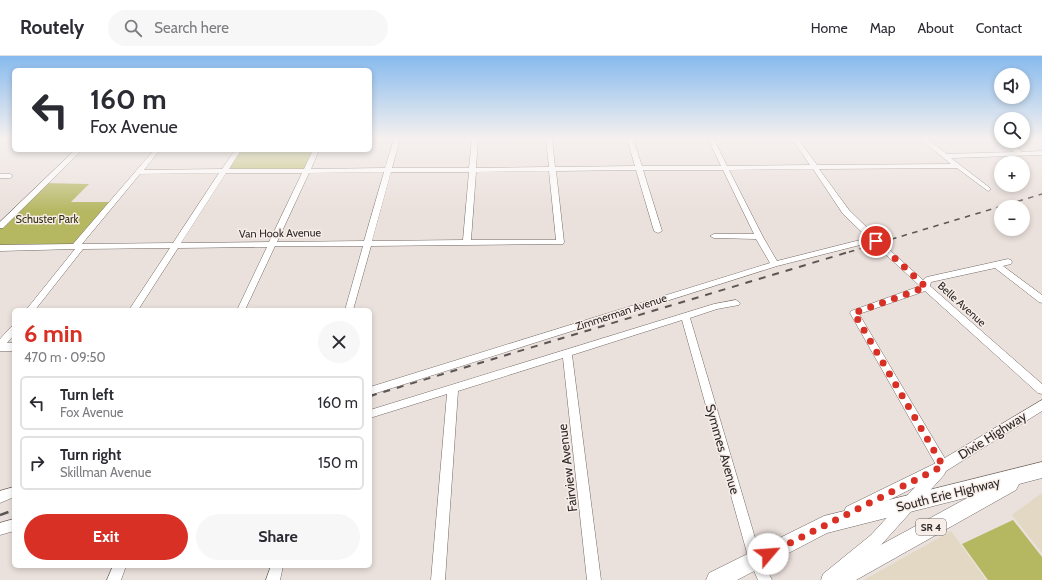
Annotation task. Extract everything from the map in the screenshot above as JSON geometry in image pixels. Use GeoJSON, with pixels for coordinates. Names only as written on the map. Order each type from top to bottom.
{"type":"FeatureCollection","features":[{"type":"Feature","properties":{"kind":"main road","name":"South Erie Highway"},"geometry":{"type":"LineString","coordinates":[[824,525],[1034,473]]}},
{"type":"Feature","properties":{"kind":"main road","name":"South Erie Highway"},"geometry":{"type":"LineString","coordinates":[[836,580],[1034,473]]}},
{"type":"Feature","properties":{"kind":"main road","name":"Dixie Highway"},"geometry":{"type":"LineString","coordinates":[[716,580],[824,525]]}},
{"type":"Feature","properties":{"kind":"street"},"geometry":{"type":"LineString","coordinates":[[0,226],[65,163]]}},
{"type":"Feature","properties":{"kind":"street"},"geometry":{"type":"LineString","coordinates":[[32,308],[78,247],[146,163]]}},
{"type":"Feature","properties":{"kind":"street"},"geometry":{"type":"LineString","coordinates":[[134,308],[229,163]]}},
{"type":"Feature","properties":{"kind":"street"},"geometry":{"type":"LineString","coordinates":[[242,308],[309,163]]}},
{"type":"Feature","properties":{"kind":"street"},"geometry":{"type":"LineString","coordinates":[[350,308],[391,163]]}},
{"type":"Feature","properties":{"kind":"street"},"geometry":{"type":"LineString","coordinates":[[467,242],[473,163]]}},
{"type":"Feature","properties":{"kind":"street"},"geometry":{"type":"LineString","coordinates":[[551,163],[552,170]]}},
{"type":"Feature","properties":{"kind":"street"},"geometry":{"type":"LineString","coordinates":[[638,163],[658,231]]}},
{"type":"Feature","properties":{"kind":"street"},"geometry":{"type":"LineString","coordinates":[[724,163],[759,237],[775,264]]}},
{"type":"Feature","properties":{"kind":"street","name":"Belle Avenue"},"geometry":{"type":"LineString","coordinates":[[812,163],[846,212],[926,287],[1042,390]]}},
{"type":"Feature","properties":{"kind":"street"},"geometry":{"type":"LineString","coordinates":[[955,163],[988,189]]}},
{"type":"Feature","properties":{"kind":"street"},"geometry":{"type":"LineString","coordinates":[[138,172],[305,172],[389,170],[958,166]]}},
{"type":"Feature","properties":{"kind":"street","name":"Van Hook Avenue"},"geometry":{"type":"LineString","coordinates":[[0,248],[560,242],[552,170]]}},
{"type":"Feature","properties":{"kind":"street"},"geometry":{"type":"LineString","coordinates":[[0,176],[10,176]]}},
{"type":"Feature","properties":{"kind":"street"},"geometry":{"type":"LineString","coordinates":[[714,236],[759,237]]}},
{"type":"Feature","properties":{"kind":"street","name":"Zimmerman Avenue"},"geometry":{"type":"LineString","coordinates":[[372,390],[775,264],[873,238]]}},
{"type":"Feature","properties":{"kind":"street"},"geometry":{"type":"LineString","coordinates":[[943,466],[854,313],[926,287],[927,280],[1008,262]]}},
{"type":"Feature","properties":{"kind":"street"},"geometry":{"type":"LineString","coordinates":[[997,265],[1042,300]]}},
{"type":"Feature","properties":{"kind":"street","name":"Zimmerman Avenue"},"geometry":{"type":"LineString","coordinates":[[372,413],[717,306],[736,303]]}},
{"type":"Feature","properties":{"kind":"street","name":"Symmes Avenue"},"geometry":{"type":"LineString","coordinates":[[685,316],[755,560],[765,580]]}},
{"type":"Feature","properties":{"kind":"street"},"geometry":{"type":"LineString","coordinates":[[0,346],[12,331]]}},
{"type":"Feature","properties":{"kind":"street"},"geometry":{"type":"LineString","coordinates":[[0,346],[12,347]]}},
{"type":"Feature","properties":{"kind":"street","name":"Fairview Avenue"},"geometry":{"type":"LineString","coordinates":[[567,352],[594,580]]}},
{"type":"Feature","properties":{"kind":"street"},"geometry":{"type":"LineString","coordinates":[[438,580],[453,387]]}},
{"type":"Feature","properties":{"kind":"street","name":"Dixie Highway"},"geometry":{"type":"LineString","coordinates":[[824,525],[943,466],[1042,405]]}},
{"type":"Feature","properties":{"kind":"street","name":"Dixie Highway"},"geometry":{"type":"LineString","coordinates":[[829,580],[876,540],[943,466]]}},
{"type":"Feature","properties":{"kind":"street"},"geometry":{"type":"LineString","coordinates":[[0,497],[12,492]]}},
{"type":"Feature","properties":{"kind":"street"},"geometry":{"type":"LineString","coordinates":[[0,529],[12,526]]}},
{"type":"Feature","properties":{"kind":"street"},"geometry":{"type":"LineString","coordinates":[[114,580],[119,568]]}},
{"type":"Feature","properties":{"kind":"street"},"geometry":{"type":"LineString","coordinates":[[273,580],[276,568]]}},
{"type":"Feature","properties":{"kind":"shaded area"},"geometry":{"type":"Polygon","coordinates":[[[1042,493],[1042,553],[1012,515],[1042,493]]]}},
{"type":"Feature","properties":{"kind":"shaded area"},"geometry":{"type":"Polygon","coordinates":[[[951,531],[986,580],[864,580],[951,531]]]}},
{"type":"Feature","properties":{"kind":"green space"},"geometry":{"type":"Polygon","coordinates":[[[229,163],[309,163],[305,172],[223,172],[229,163]]]}},
{"type":"Feature","properties":{"kind":"green space","name":"Schuster Park"},"geometry":{"type":"Polygon","coordinates":[[[44,183],[89,184],[71,202],[114,202],[75,247],[0,248],[0,226],[44,183]]]}},
{"type":"Feature","properties":{"kind":"green space"},"geometry":{"type":"Polygon","coordinates":[[[1013,520],[1042,557],[1042,580],[988,580],[962,544],[1013,520]]]}},
{"type":"Feature","properties":{"kind":"railway"},"geometry":{"type":"LineString","coordinates":[[849,252],[1042,194]]}},
{"type":"Feature","properties":{"kind":"railway"},"geometry":{"type":"LineString","coordinates":[[372,395],[852,251]]}},
{"type":"Feature","properties":{"kind":"railway"},"geometry":{"type":"LineString","coordinates":[[0,515],[12,511]]}},
{"type":"Feature","properties":{"kind":"route"},"geometry":{"type":"LineString","coordinates":[[768,554],[943,466],[854,313],[926,287],[876,241]]}}]}
